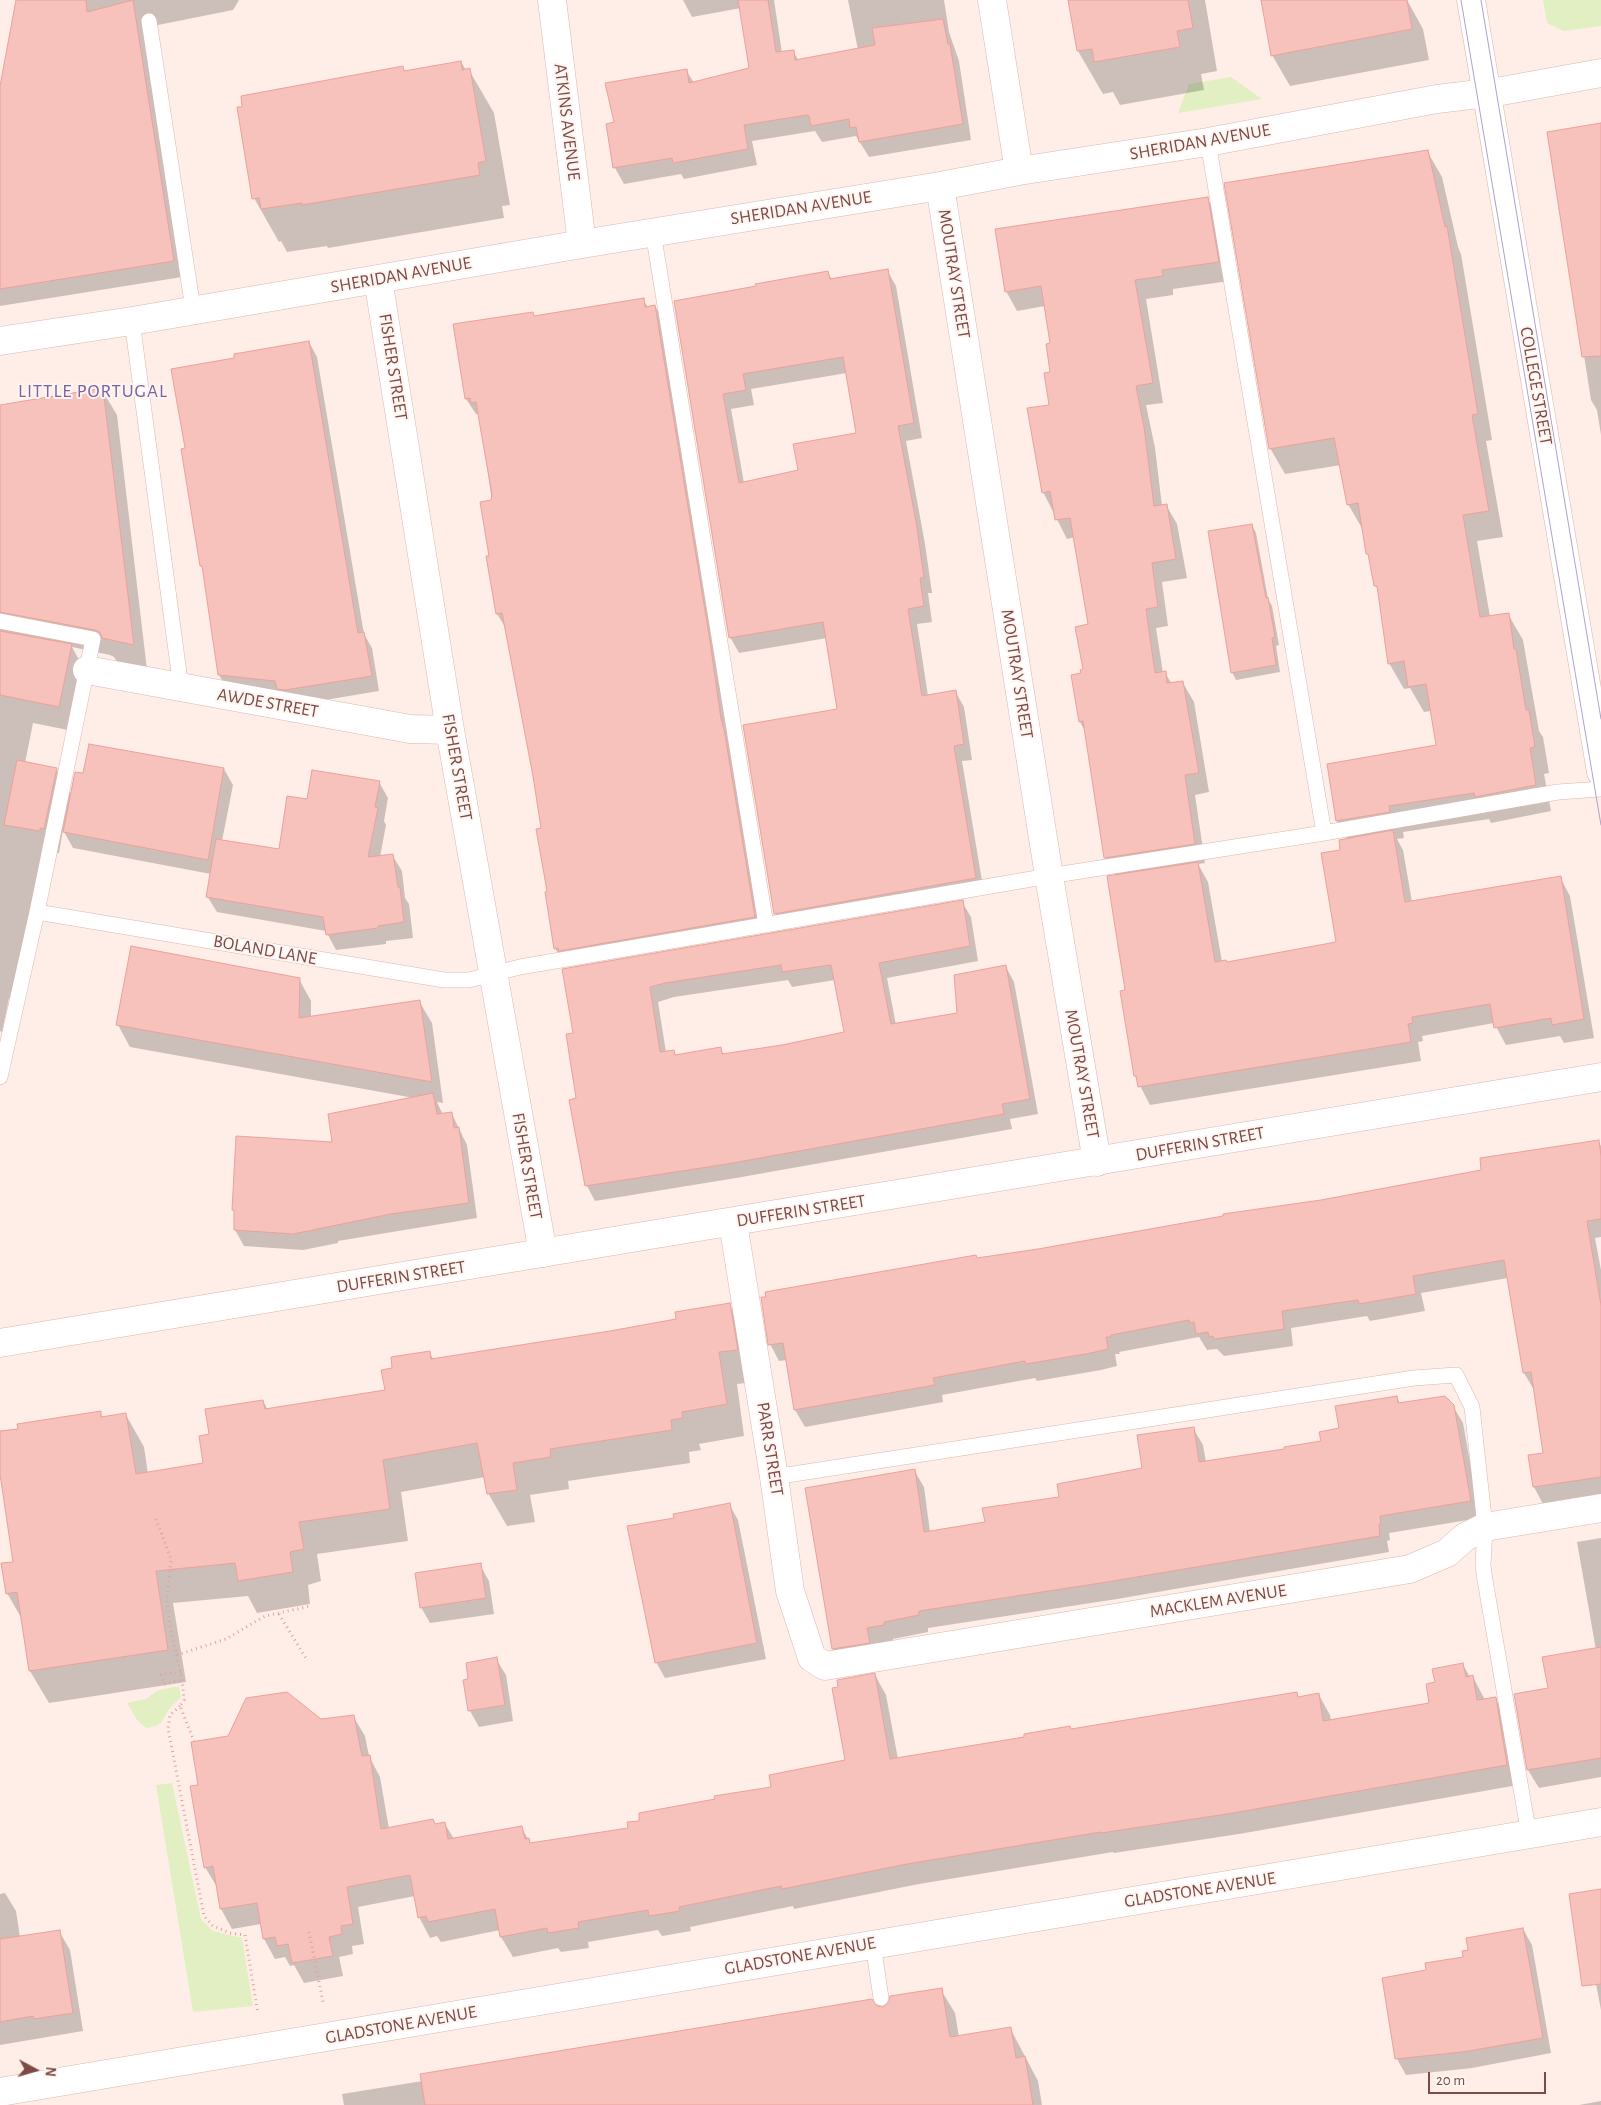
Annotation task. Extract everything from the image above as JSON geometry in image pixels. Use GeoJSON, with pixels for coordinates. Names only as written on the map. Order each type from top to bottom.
{"type":"FeatureCollection","features":[{"type":"Feature","properties":{"kind":"street","name":"ATKINS AVENUE"},"geometry":{"type":"LineString","coordinates":[[552,0],[582,244]]}},
{"type":"Feature","properties":{"kind":"street"},"geometry":{"type":"LineString","coordinates":[[992,0],[1019,171]]}},
{"type":"Feature","properties":{"kind":"street","name":"COLLEGE STREET"},"geometry":{"type":"LineString","coordinates":[[1471,0],[1601,772]]}},
{"type":"Feature","properties":{"kind":"street","name":"SHERIDAN AVENUE"},"geometry":{"type":"LineString","coordinates":[[0,340],[132,321],[193,309],[940,186],[1019,171],[1208,142],[1437,99],[1486,93],[1601,73]]}},
{"type":"Feature","properties":{"kind":"street","name":"MOUTRAY STREET"},"geometry":{"type":"LineString","coordinates":[[940,186],[1097,1162]]}},
{"type":"Feature","properties":{"kind":"street","name":"FISHER STREET"},"geometry":{"type":"LineString","coordinates":[[378,279],[450,730],[543,1253]]}},
{"type":"Feature","properties":{"kind":"street","name":"AWDE STREET"},"geometry":{"type":"LineString","coordinates":[[87,670],[410,729],[450,730]]}},
{"type":"Feature","properties":{"kind":"street","name":"DUFFERIN STREET"},"geometry":{"type":"LineString","coordinates":[[0,1343],[733,1223],[1601,1077]]}},
{"type":"Feature","properties":{"kind":"street","name":"PARR STREET"},"geometry":{"type":"LineString","coordinates":[[733,1223],[774,1477],[790,1591],[812,1658],[826,1666]]}},
{"type":"Feature","properties":{"kind":"street","name":"MACKLEM AVENUE"},"geometry":{"type":"LineString","coordinates":[[826,1666],[1410,1569],[1447,1553],[1465,1537],[1485,1527],[1601,1508]]}},
{"type":"Feature","properties":{"kind":"street","name":"GLADSTONE AVENUE"},"geometry":{"type":"LineString","coordinates":[[17,2095],[873,1944],[1601,1822]]}},
{"type":"Feature","properties":{"kind":"lane"},"geometry":{"type":"LineString","coordinates":[[149,21],[193,309]]}},
{"type":"Feature","properties":{"kind":"lane"},"geometry":{"type":"LineString","coordinates":[[1208,142],[1324,833]]}},
{"type":"Feature","properties":{"kind":"lane"},"geometry":{"type":"LineString","coordinates":[[654,232],[766,925]]}},
{"type":"Feature","properties":{"kind":"lane"},"geometry":{"type":"LineString","coordinates":[[132,321],[181,688]]}},
{"type":"Feature","properties":{"kind":"lane"},"geometry":{"type":"LineString","coordinates":[[0,621],[93,639],[37,912],[0,1077]]}},
{"type":"Feature","properties":{"kind":"lane","name":"BOLAND LANE"},"geometry":{"type":"LineString","coordinates":[[37,912],[444,980],[470,980],[520,967],[1050,876],[1324,833],[1558,792],[1601,789]]}},
{"type":"Feature","properties":{"kind":"lane"},"geometry":{"type":"LineString","coordinates":[[774,1477],[1414,1378],[1456,1375],[1472,1407],[1485,1527],[1484,1580],[1529,1835]]}},
{"type":"Feature","properties":{"kind":"lane"},"geometry":{"type":"LineString","coordinates":[[873,1944],[882,1998]]}},
{"type":"Feature","properties":{"kind":"path"},"geometry":{"type":"LineString","coordinates":[[156,1519],[171,1559],[166,1600],[181,1672],[184,1700],[170,1715],[168,1728],[204,1916],[213,1926],[230,1933],[245,1935],[258,2017]]}},
{"type":"Feature","properties":{"kind":"path"},"geometry":{"type":"LineString","coordinates":[[176,1655],[226,1639],[265,1616],[311,1606]]}},
{"type":"Feature","properties":{"kind":"path"},"geometry":{"type":"LineString","coordinates":[[279,1614],[307,1660]]}},
{"type":"Feature","properties":{"kind":"path"},"geometry":{"type":"LineString","coordinates":[[181,1672],[161,1675],[164,1684],[182,1680]]}},
{"type":"Feature","properties":{"kind":"path"},"geometry":{"type":"LineString","coordinates":[[180,1706],[194,1741]]}},
{"type":"Feature","properties":{"kind":"path"},"geometry":{"type":"LineString","coordinates":[[309,1932],[324,2004]]}},
{"type":"Feature","properties":{"kind":"green space"},"geometry":{"type":"Polygon","coordinates":[[[1543,0],[1601,0],[1601,26],[1564,31],[1547,23],[1543,0]]]}},
{"type":"Feature","properties":{"kind":"green space"},"geometry":{"type":"Polygon","coordinates":[[[1231,77],[1262,99],[1178,113],[1189,84],[1231,77]]]}},
{"type":"Feature","properties":{"kind":"green space"},"geometry":{"type":"Polygon","coordinates":[[[179,1687],[181,1697],[169,1709],[161,1723],[146,1728],[137,1720],[127,1703],[146,1699],[157,1691],[179,1687]]]}},
{"type":"Feature","properties":{"kind":"green space"},"geometry":{"type":"Polygon","coordinates":[[[172,1783],[201,1919],[213,1931],[242,1938],[253,2006],[193,2012],[156,1785],[172,1783]]]}},
{"type":"Feature","properties":{"kind":"building"},"geometry":{"type":"Polygon","coordinates":[[[16,0],[86,0],[87,12],[133,0],[174,261],[0,289],[0,86],[16,0]]]}},
{"type":"Feature","properties":{"kind":"building"},"geometry":{"type":"Polygon","coordinates":[[[738,0],[768,0],[776,52],[794,50],[795,60],[875,45],[872,28],[943,19],[948,44],[950,44],[963,124],[859,142],[856,127],[850,128],[849,119],[811,126],[809,116],[807,115],[744,125],[748,149],[673,163],[672,158],[613,168],[606,124],[614,122],[605,83],[687,69],[689,83],[749,68],[738,0]]]}},
{"type":"Feature","properties":{"kind":"building"},"geometry":{"type":"Polygon","coordinates":[[[1068,0],[1188,0],[1193,28],[1177,31],[1180,47],[1094,62],[1092,49],[1077,51],[1068,0]]]}},
{"type":"Feature","properties":{"kind":"building"},"geometry":{"type":"Polygon","coordinates":[[[1261,0],[1407,0],[1412,29],[1271,56],[1261,0]]]}},
{"type":"Feature","properties":{"kind":"building"},"geometry":{"type":"Polygon","coordinates":[[[461,61],[462,70],[470,68],[486,161],[478,163],[480,175],[302,205],[302,203],[261,209],[259,198],[252,199],[237,107],[242,107],[241,96],[403,66],[404,71],[461,61]]]}},
{"type":"Feature","properties":{"kind":"building"},"geometry":{"type":"Polygon","coordinates":[[[1601,123],[1601,356],[1582,357],[1547,132],[1601,123]]]}},
{"type":"Feature","properties":{"kind":"building"},"geometry":{"type":"Polygon","coordinates":[[[1428,150],[1445,227],[1447,226],[1478,414],[1472,415],[1489,511],[1463,515],[1480,617],[1509,613],[1514,649],[1516,649],[1526,710],[1529,710],[1535,747],[1530,748],[1536,785],[1475,797],[1474,793],[1389,806],[1390,812],[1336,821],[1327,764],[1436,745],[1426,684],[1408,687],[1404,661],[1388,664],[1377,586],[1374,586],[1368,554],[1366,554],[1358,503],[1347,505],[1334,438],[1269,449],[1224,183],[1428,150]]]}},
{"type":"Feature","properties":{"kind":"building"},"geometry":{"type":"Polygon","coordinates":[[[1208,197],[1219,262],[1162,270],[1163,276],[1135,280],[1153,383],[1136,386],[1144,427],[1154,506],[1167,504],[1176,559],[1152,563],[1158,607],[1146,609],[1155,673],[1166,671],[1167,683],[1183,681],[1199,773],[1185,775],[1195,844],[1104,858],[1083,721],[1079,722],[1071,675],[1081,673],[1080,670],[1083,669],[1075,627],[1088,624],[1070,518],[1055,520],[1050,491],[1042,493],[1027,408],[1049,405],[1044,373],[1050,372],[1046,344],[1050,343],[1041,286],[1005,292],[995,229],[1208,197]]]}},
{"type":"Feature","properties":{"kind":"building"},"geometry":{"type":"Polygon","coordinates":[[[888,269],[914,423],[898,426],[917,527],[924,578],[920,578],[924,606],[908,609],[922,696],[956,690],[964,744],[954,746],[976,878],[774,914],[743,725],[837,709],[823,622],[729,638],[674,301],[828,271],[830,279],[888,269]],[[843,357],[743,374],[746,390],[723,394],[739,483],[798,470],[793,444],[856,433],[843,357]]]}},
{"type":"Feature","properties":{"kind":"building"},"geometry":{"type":"Polygon","coordinates":[[[644,298],[645,307],[655,305],[721,719],[755,917],[559,951],[558,948],[554,949],[545,892],[547,891],[536,829],[541,828],[533,776],[502,613],[496,614],[486,556],[489,556],[480,502],[491,500],[492,494],[476,402],[471,403],[470,398],[465,399],[453,324],[533,312],[534,316],[644,298]]]}},
{"type":"Feature","properties":{"kind":"building"},"geometry":{"type":"Polygon","coordinates":[[[309,341],[358,633],[364,632],[372,676],[285,690],[277,689],[275,681],[218,675],[202,566],[200,566],[181,449],[185,448],[171,369],[234,358],[234,354],[309,341]]]}},
{"type":"Feature","properties":{"kind":"building"},"geometry":{"type":"Polygon","coordinates":[[[103,388],[134,645],[102,638],[100,632],[95,630],[0,612],[0,405],[103,388]]]}},
{"type":"Feature","properties":{"kind":"building"},"geometry":{"type":"Polygon","coordinates":[[[1252,524],[1275,637],[1272,638],[1276,665],[1231,673],[1208,531],[1252,524]]]}},
{"type":"Feature","properties":{"kind":"building"},"geometry":{"type":"Polygon","coordinates":[[[0,631],[72,644],[59,707],[0,695],[0,631]]]}},
{"type":"Feature","properties":{"kind":"building"},"geometry":{"type":"Polygon","coordinates":[[[89,744],[224,768],[208,860],[63,832],[75,772],[83,773],[89,744]]]}},
{"type":"Feature","properties":{"kind":"building"},"geometry":{"type":"Polygon","coordinates":[[[17,760],[57,768],[44,829],[40,828],[40,831],[4,825],[17,760]]]}},
{"type":"Feature","properties":{"kind":"building"},"geometry":{"type":"Polygon","coordinates":[[[312,770],[380,781],[375,807],[378,808],[368,857],[393,854],[398,887],[400,887],[404,922],[378,926],[378,928],[326,935],[323,917],[206,897],[216,839],[279,849],[287,796],[307,799],[312,770]]]}},
{"type":"Feature","properties":{"kind":"building"},"geometry":{"type":"Polygon","coordinates":[[[1393,830],[1405,902],[1561,876],[1584,1019],[1552,1025],[1551,1018],[1494,1028],[1490,1004],[1412,1017],[1413,1023],[1408,1024],[1411,1042],[1138,1087],[1136,1076],[1134,1076],[1120,991],[1125,990],[1107,876],[1198,862],[1215,962],[1226,960],[1227,962],[1336,942],[1321,853],[1340,850],[1339,840],[1393,830]]]}},
{"type":"Feature","properties":{"kind":"building"},"geometry":{"type":"Polygon","coordinates":[[[963,900],[970,946],[879,963],[891,1024],[957,1013],[954,975],[1006,965],[1030,1099],[1002,1104],[1004,1114],[727,1164],[585,1186],[569,1100],[576,1098],[566,1034],[573,1033],[562,969],[963,900]],[[781,965],[650,987],[660,1052],[674,1050],[675,1055],[721,1047],[722,1054],[782,1045],[844,1032],[831,965],[782,972],[781,965]]]}},
{"type":"Feature","properties":{"kind":"building"},"geometry":{"type":"Polygon","coordinates":[[[131,946],[300,978],[299,1018],[420,1000],[432,1082],[116,1025],[131,946]]]}},
{"type":"Feature","properties":{"kind":"building"},"geometry":{"type":"Polygon","coordinates":[[[433,1093],[437,1114],[452,1112],[454,1128],[459,1127],[469,1203],[391,1214],[293,1234],[234,1230],[234,1210],[232,1210],[236,1136],[332,1142],[328,1114],[433,1093]]]}},
{"type":"Feature","properties":{"kind":"building"},"geometry":{"type":"Polygon","coordinates":[[[1599,1140],[1601,1156],[1601,1219],[1587,1221],[1601,1305],[1601,1477],[1533,1487],[1528,1455],[1543,1453],[1531,1372],[1523,1373],[1504,1260],[1413,1276],[1416,1294],[1359,1304],[1358,1300],[1282,1311],[1284,1329],[1214,1339],[1213,1336],[1209,1337],[1208,1332],[1196,1334],[1194,1322],[1190,1323],[1189,1320],[1111,1335],[1111,1337],[1106,1337],[1108,1349],[1091,1353],[1026,1364],[1025,1361],[933,1378],[935,1385],[794,1410],[783,1343],[768,1345],[761,1297],[766,1297],[765,1292],[976,1255],[977,1258],[1038,1249],[1223,1216],[1223,1214],[1321,1200],[1481,1170],[1480,1158],[1599,1140]]]}},
{"type":"Feature","properties":{"kind":"building"},"geometry":{"type":"Polygon","coordinates":[[[730,1303],[738,1350],[719,1352],[727,1404],[682,1412],[683,1418],[671,1420],[672,1430],[550,1449],[551,1457],[513,1463],[517,1490],[487,1494],[477,1443],[383,1460],[390,1509],[299,1522],[304,1549],[290,1552],[293,1572],[238,1581],[235,1563],[156,1571],[168,1650],[29,1671],[17,1592],[6,1594],[1,1563],[13,1562],[0,1474],[0,1431],[18,1429],[17,1424],[101,1411],[101,1417],[126,1413],[136,1474],[203,1463],[199,1436],[209,1434],[205,1409],[263,1400],[265,1409],[385,1390],[381,1370],[392,1368],[391,1357],[430,1351],[431,1359],[610,1331],[676,1319],[675,1312],[730,1303]]]}},
{"type":"Feature","properties":{"kind":"building"},"geometry":{"type":"Polygon","coordinates":[[[1397,1396],[1398,1403],[1445,1396],[1454,1405],[1471,1501],[1380,1516],[1380,1536],[1107,1582],[919,1611],[919,1615],[884,1622],[884,1625],[867,1628],[870,1643],[832,1649],[805,1488],[915,1469],[924,1532],[985,1522],[982,1508],[1059,1497],[1057,1484],[1142,1468],[1137,1435],[1194,1427],[1199,1462],[1284,1449],[1284,1447],[1321,1441],[1319,1432],[1339,1428],[1335,1406],[1397,1396]]]}},
{"type":"Feature","properties":{"kind":"building"},"geometry":{"type":"Polygon","coordinates":[[[730,1503],[757,1643],[655,1663],[627,1526],[674,1518],[673,1514],[730,1503]]]}},
{"type":"Feature","properties":{"kind":"building"},"geometry":{"type":"Polygon","coordinates":[[[481,1563],[486,1598],[420,1608],[415,1573],[481,1563]]]}},
{"type":"Feature","properties":{"kind":"building"},"geometry":{"type":"Polygon","coordinates":[[[1601,1647],[1601,1758],[1527,1770],[1514,1694],[1548,1688],[1542,1657],[1601,1647]]]}},
{"type":"Feature","properties":{"kind":"building"},"geometry":{"type":"Polygon","coordinates":[[[497,1657],[505,1705],[468,1711],[463,1680],[468,1679],[466,1663],[497,1657]]]}},
{"type":"Feature","properties":{"kind":"building"},"geometry":{"type":"Polygon","coordinates":[[[1463,1663],[1466,1677],[1473,1675],[1477,1700],[1496,1697],[1507,1765],[1227,1814],[1101,1832],[907,1864],[782,1889],[781,1886],[679,1907],[680,1911],[649,1916],[648,1910],[578,1922],[579,1928],[548,1933],[547,1928],[500,1937],[495,1909],[428,1922],[426,1916],[418,1918],[410,1875],[347,1887],[353,1924],[341,1926],[342,1934],[329,1937],[333,1956],[292,1963],[288,1944],[277,1946],[275,1937],[263,1939],[257,1903],[220,1909],[213,1866],[204,1868],[190,1786],[198,1785],[191,1742],[228,1736],[246,1698],[287,1692],[321,1719],[354,1715],[362,1756],[370,1755],[381,1829],[433,1819],[435,1824],[445,1822],[448,1839],[522,1826],[525,1839],[529,1838],[530,1843],[628,1828],[627,1822],[639,1821],[639,1813],[715,1799],[714,1796],[771,1787],[769,1775],[845,1760],[832,1688],[838,1687],[837,1680],[875,1673],[890,1759],[1024,1737],[1024,1734],[1070,1726],[1071,1729],[1297,1692],[1298,1697],[1319,1693],[1323,1721],[1429,1703],[1426,1684],[1435,1682],[1432,1669],[1463,1663]]]}},
{"type":"Feature","properties":{"kind":"building"},"geometry":{"type":"Polygon","coordinates":[[[1601,1889],[1601,1984],[1582,1986],[1569,1894],[1601,1889]]]}},
{"type":"Feature","properties":{"kind":"building"},"geometry":{"type":"Polygon","coordinates":[[[1523,1928],[1543,2038],[1463,2052],[1395,2059],[1382,1978],[1426,1970],[1425,1963],[1463,1957],[1462,1951],[1468,1950],[1466,1938],[1523,1928]]]}},
{"type":"Feature","properties":{"kind":"building"},"geometry":{"type":"Polygon","coordinates":[[[60,1930],[73,2013],[34,2019],[33,2016],[0,2022],[0,1939],[60,1930]]]}},
{"type":"Feature","properties":{"kind":"building"},"geometry":{"type":"Polygon","coordinates":[[[942,1988],[950,2037],[1011,2027],[1016,2058],[1025,2056],[1033,2105],[425,2105],[420,2074],[872,1999],[877,2006],[883,2007],[889,2002],[890,1996],[942,1988]]]}},
{"type":"Feature","properties":{"kind":"tram line"},"geometry":{"type":"LineString","coordinates":[[1461,0],[1601,825]]}},
{"type":"Feature","properties":{"kind":"tram line"},"geometry":{"type":"LineString","coordinates":[[1481,0],[1601,719]]}},
{"type":"Feature","properties":{"kind":"district","name":"LITTLE PORTUGAL"},"geometry":{"type":"Point","coordinates":[93,391]}}]}
